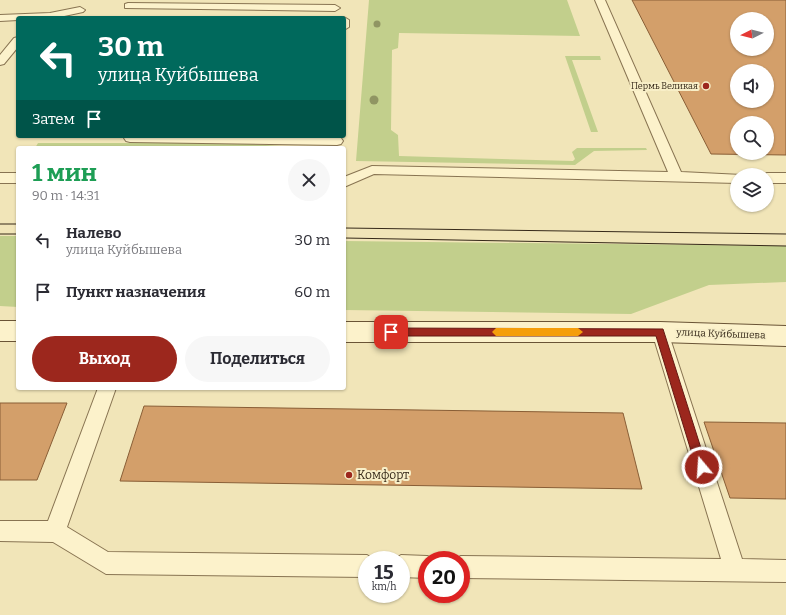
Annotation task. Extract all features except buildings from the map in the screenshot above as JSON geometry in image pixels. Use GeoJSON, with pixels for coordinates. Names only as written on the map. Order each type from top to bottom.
{"type":"FeatureCollection","features":[{"type":"Feature","properties":{"kind":"main road"},"geometry":{"type":"LineString","coordinates":[[0,331],[16,331]]}},
{"type":"Feature","properties":{"kind":"main road","name":"улица Куйбышева"},"geometry":{"type":"LineString","coordinates":[[346,332],[660,332],[786,336]]}},
{"type":"Feature","properties":{"kind":"lane"},"geometry":{"type":"LineString","coordinates":[[600,0],[676,177]]}},
{"type":"Feature","properties":{"kind":"lane"},"geometry":{"type":"LineString","coordinates":[[128,6],[144,3],[335,4],[341,16]]}},
{"type":"Feature","properties":{"kind":"lane"},"geometry":{"type":"LineString","coordinates":[[50,16],[80,10]]}},
{"type":"Feature","properties":{"kind":"lane"},"geometry":{"type":"LineString","coordinates":[[0,18],[16,17]]}},
{"type":"Feature","properties":{"kind":"lane"},"geometry":{"type":"LineString","coordinates":[[0,62],[16,42]]}},
{"type":"Feature","properties":{"kind":"lane"},"geometry":{"type":"LineString","coordinates":[[130,138],[337,142]]}},
{"type":"Feature","properties":{"kind":"lane"},"geometry":{"type":"LineString","coordinates":[[346,181],[372,170],[730,178]]}},
{"type":"Feature","properties":{"kind":"lane"},"geometry":{"type":"LineString","coordinates":[[0,178],[16,178]]}},
{"type":"Feature","properties":{"kind":"lane"},"geometry":{"type":"LineString","coordinates":[[774,178],[786,178]]}},
{"type":"Feature","properties":{"kind":"lane"},"geometry":{"type":"LineString","coordinates":[[660,332],[736,570]]}},
{"type":"Feature","properties":{"kind":"lane"},"geometry":{"type":"LineString","coordinates":[[55,532],[105,390]]}},
{"type":"Feature","properties":{"kind":"lane"},"geometry":{"type":"LineString","coordinates":[[0,531],[55,532],[106,563],[358,566]]}},
{"type":"Feature","properties":{"kind":"lane"},"geometry":{"type":"LineString","coordinates":[[470,567],[786,571]]}},
{"type":"Feature","properties":{"kind":"green space"},"geometry":{"type":"Polygon","coordinates":[[[369,0],[567,0],[580,36],[399,33],[398,48],[392,50],[391,130],[398,135],[399,156],[573,161],[575,159],[572,152],[577,148],[646,148],[647,150],[594,151],[575,165],[356,161],[369,0]]]}},
{"type":"Feature","properties":{"kind":"green space"},"geometry":{"type":"Polygon","coordinates":[[[565,56],[600,56],[601,60],[572,60],[598,132],[591,132],[565,56]]]}},
{"type":"Feature","properties":{"kind":"green space"},"geometry":{"type":"Polygon","coordinates":[[[38,143],[237,143],[282,146],[36,146],[38,143]]]}},
{"type":"Feature","properties":{"kind":"green space"},"geometry":{"type":"Polygon","coordinates":[[[0,236],[16,236],[16,307],[0,306],[0,236]]]}},
{"type":"Feature","properties":{"kind":"green space"},"geometry":{"type":"Polygon","coordinates":[[[346,241],[786,246],[786,282],[709,285],[631,314],[346,310],[346,241]]]}},
{"type":"Feature","properties":{"kind":"tram line"},"geometry":{"type":"LineString","coordinates":[[0,224],[16,224]]}},
{"type":"Feature","properties":{"kind":"tram line"},"geometry":{"type":"LineString","coordinates":[[346,228],[786,234]]}},
{"type":"Feature","properties":{"kind":"tram line"},"geometry":{"type":"LineString","coordinates":[[0,234],[16,234]]}},
{"type":"Feature","properties":{"kind":"tram line"},"geometry":{"type":"LineString","coordinates":[[346,238],[786,246]]}},
{"type":"Feature","properties":{"kind":"slow traffic"},"geometry":{"type":"LineString","coordinates":[[496,332],[578,332]]}},
{"type":"Feature","properties":{"kind":"place","name":"Пермь Великая"},"geometry":{"type":"Point","coordinates":[706,86]}},
{"type":"Feature","properties":{"kind":"place","name":"Комфорт"},"geometry":{"type":"Point","coordinates":[349,475]}},
{"type":"Feature","properties":{"kind":"route"},"geometry":{"type":"LineString","coordinates":[[391,332],[660,332],[702,467]]}}]}
